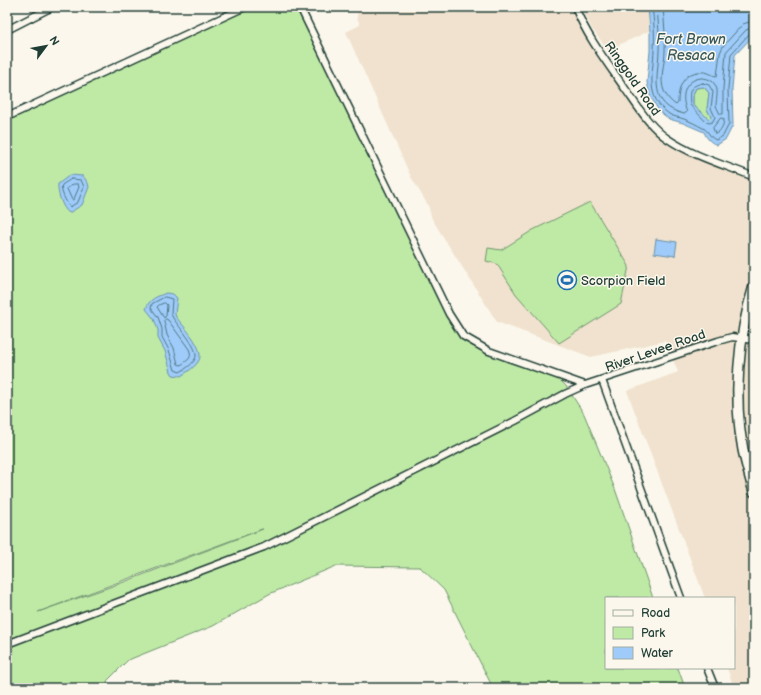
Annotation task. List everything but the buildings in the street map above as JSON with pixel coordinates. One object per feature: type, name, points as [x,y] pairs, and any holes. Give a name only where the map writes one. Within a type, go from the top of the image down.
[{"type":"main road","points":[[754,286],[742,337],[739,371],[739,412],[743,450],[754,492]]},
{"type":"street","points":[[7,30],[52,7]]},
{"type":"street","points":[[7,117],[245,7]]},
{"type":"street","points":[[300,7],[449,314],[463,336],[489,351],[585,385]]},
{"type":"street","name":"Ringgold Road","points":[[575,7],[583,26],[618,78],[648,120],[657,130],[679,146],[754,177]]},
{"type":"street","name":"River Levee Road","points":[[7,644],[264,547],[585,385],[718,340],[732,337],[742,337],[754,340]]},
{"type":"street","points":[[602,380],[681,597]]},
{"type":"street","points":[[707,669],[715,688]]},
{"type":"shaded area","points":[[358,7],[572,7],[578,24],[586,37],[639,115],[651,128],[670,145],[754,180],[754,688],[734,688],[727,669],[735,669],[735,597],[705,597],[627,391],[678,372],[665,341],[591,357],[497,322],[432,219],[428,205],[411,177],[346,32],[360,25],[357,17]]},
{"type":"shaded area","points":[[581,7],[647,7],[649,31],[608,50],[592,29]]},
{"type":"green space","points":[[246,7],[300,7],[463,340],[507,362],[558,378],[566,386],[584,414],[615,489],[653,597],[605,597],[605,669],[678,669],[685,688],[493,688],[444,590],[420,567],[336,566],[269,594],[213,626],[128,660],[107,681],[110,688],[7,688],[7,121]],"holes":[[[262,529],[263,529],[124,582],[38,612]]]},
{"type":"green space","points":[[704,87],[709,93],[707,109],[711,117],[709,120],[693,105],[693,94],[696,88]]},
{"type":"green space","name":"Scorpion Field","points":[[590,202],[629,266],[621,304],[559,343],[516,294],[497,264],[486,261],[488,248],[501,250],[533,230]]},
{"type":"water","name":"Fort Brown Resaca","points":[[648,7],[754,7],[752,14],[754,33],[735,55],[732,89],[733,125],[726,139],[717,145],[712,143],[706,137],[704,132],[669,119],[659,111],[650,96],[647,82],[650,32]],"holes":[[[704,87],[709,93],[707,109],[711,117],[709,119],[693,105],[693,94],[696,88]]]},
{"type":"water","points":[[70,175],[83,176],[89,187],[82,205],[69,213],[62,204],[58,184]]},
{"type":"water","points":[[656,239],[677,242],[675,256],[654,253]]},
{"type":"water","points":[[166,293],[173,294],[177,298],[176,317],[189,332],[199,351],[200,357],[198,362],[181,376],[173,375],[171,372],[165,351],[158,338],[158,330],[154,319],[146,309],[151,301],[156,297]]},
{"type":"place","name":"Scorpion Field","points":[[567,280]]}]
